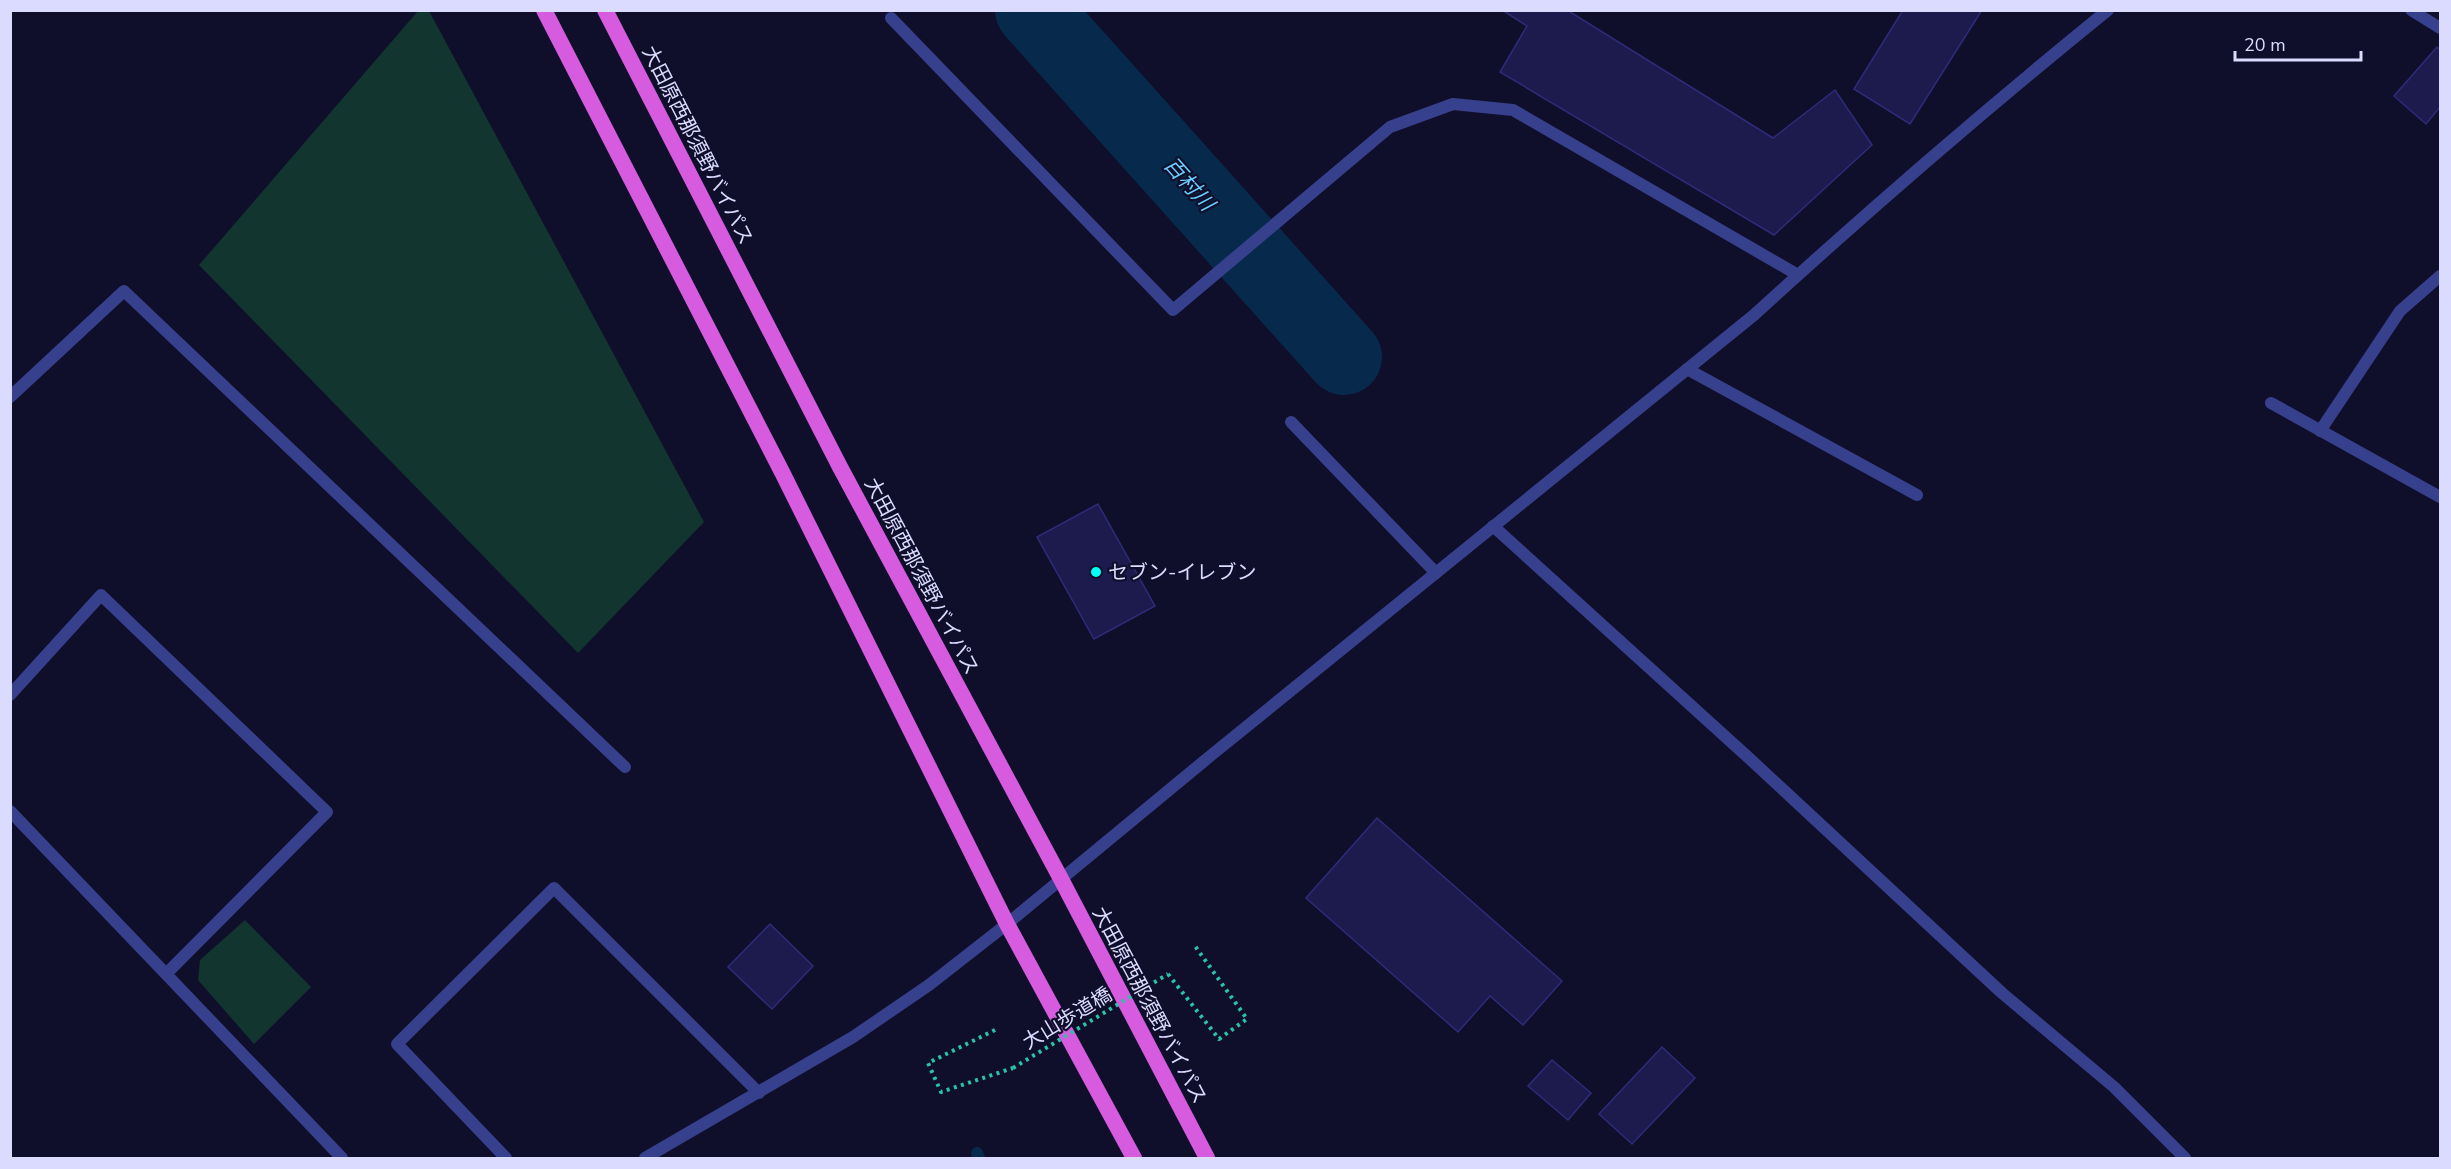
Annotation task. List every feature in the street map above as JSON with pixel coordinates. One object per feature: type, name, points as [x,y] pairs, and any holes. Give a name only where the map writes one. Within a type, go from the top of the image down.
[{"type":"highway","points":[[544,10],[782,472],[1007,924],[1134,1158]]},
{"type":"highway","name":"大田原西那須野バイパス","points":[[605,10],[840,467],[1061,879],[1207,1158]]},
{"type":"street","points":[[645,1158],[853,1037],[929,986],[1754,315],[2034,70],[2108,10]]},
{"type":"street","points":[[2411,10],[2440,28]]},
{"type":"street","points":[[891,18],[1173,310],[1390,128],[1453,104],[1513,110],[1798,275]]},
{"type":"street","points":[[2320,431],[2400,311],[2440,276]]},
{"type":"street","points":[[12,391],[124,291],[625,767]]},
{"type":"street","points":[[1687,369],[1917,495]]},
{"type":"street","points":[[2271,403],[2440,497]]},
{"type":"street","points":[[1291,422],[1436,573]]},
{"type":"street","points":[[1493,526],[1750,759],[2002,993],[2114,1087],[2185,1158]]},
{"type":"street","points":[[10,694],[101,595],[327,812],[166,974]]},
{"type":"street","points":[[10,811],[342,1158]]},
{"type":"street","points":[[506,1158],[397,1044],[554,888],[759,1093]]},
{"type":"path","name":"大山歩道橋","points":[[995,1030],[928,1063],[941,1092],[1013,1068],[1168,974],[1219,1039],[1247,1018],[1196,946]]},
{"type":"green space","points":[[418,11],[429,11],[704,522],[578,653],[199,265]]},
{"type":"green space","points":[[245,920],[311,987],[254,1044],[198,980],[200,960]]},
{"type":"building","points":[[1502,10],[1567,10],[1773,138],[1835,90],[1872,145],[1774,235],[1500,72],[1527,26]]},
{"type":"building","points":[[1903,10],[1982,10],[1910,124],[1854,89]]},
{"type":"building","points":[[2437,47],[2440,50],[2440,107],[2426,124],[2394,96]]},
{"type":"building","name":"セブン-イレブン","points":[[1098,504],[1155,606],[1094,639],[1037,537]]},
{"type":"building","points":[[1377,818],[1562,981],[1523,1025],[1490,996],[1458,1032],[1306,898]]},
{"type":"building","points":[[770,924],[813,966],[772,1009],[728,967]]},
{"type":"building","points":[[1662,1047],[1695,1078],[1632,1144],[1599,1114]]},
{"type":"building","points":[[1552,1060],[1591,1093],[1568,1120],[1528,1086]]},
{"type":"waterway","name":"百村川","points":[[1033,10],[1344,357]]},
{"type":"waterway","points":[[977,1153],[979,1158]]},
{"type":"place","name":"セブン-イレブン","points":[[1096,572]]}]
